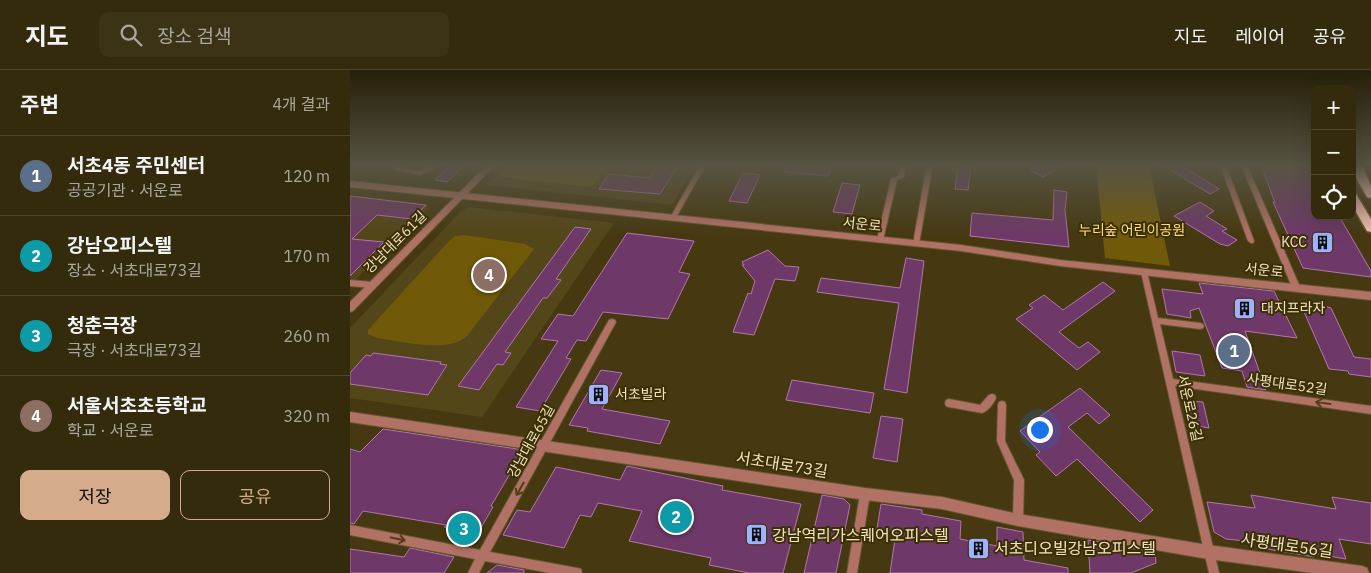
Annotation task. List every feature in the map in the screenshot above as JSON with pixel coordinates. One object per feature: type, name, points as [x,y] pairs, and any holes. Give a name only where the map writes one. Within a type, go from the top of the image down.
[{"type":"main road","points":[[1356,203],[1371,228]]},
{"type":"street","name":"서운로","points":[[391,188],[880,240],[1144,272],[1371,296]]},
{"type":"street","name":"강남대로61길","points":[[350,308],[468,188]]},
{"type":"street","name":"서초대로73길","points":[[350,417],[865,494],[942,503],[1018,520],[1208,552]]},
{"type":"street","name":"사평대로56길","points":[[1208,552],[1362,573]]},
{"type":"lane","points":[[673,218],[690,188]]},
{"type":"lane","points":[[880,240],[892,188]]},
{"type":"lane","points":[[916,244],[926,188]]},
{"type":"lane","points":[[1231,188],[1250,241]]},
{"type":"lane","points":[[1254,188],[1296,287]]},
{"type":"lane","name":"서운로26길","points":[[1144,272],[1157,321],[1214,573]]},
{"type":"lane","points":[[350,283],[372,285]]},
{"type":"lane","points":[[1157,321],[1200,326]]},
{"type":"lane","name":"강남대로65길","points":[[473,573],[612,322]]},
{"type":"lane","name":"사평대로52길","points":[[1170,382],[1371,410]]},
{"type":"lane","points":[[949,403],[982,409],[992,398]]},
{"type":"lane","points":[[1002,405],[1002,441],[1019,480],[1018,520]]},
{"type":"lane","points":[[852,573],[865,494]]},
{"type":"lane","points":[[350,530],[577,573]]},
{"type":"shaded area","points":[[519,188],[682,188],[672,205]]},
{"type":"shaded area","points":[[350,195],[427,204],[428,208],[355,280],[350,279]]},
{"type":"shaded area","points":[[469,207],[614,223],[482,417],[350,398],[350,328],[461,211]]},
{"type":"green space","name":"누리숲 어린이공원","points":[[1098,188],[1154,188],[1170,266],[1105,258]]},
{"type":"green space","points":[[464,235],[525,244],[534,249],[467,336],[459,341],[448,344],[424,345],[377,338],[368,334],[368,330],[449,241],[455,236]]},
{"type":"building","points":[[599,188],[663,188],[660,194]]},
{"type":"building","points":[[735,188],[754,188],[747,203],[729,201]]},
{"type":"building","points":[[840,188],[859,188],[852,214],[833,212]]},
{"type":"building","points":[[1201,188],[1219,189],[1210,194]]},
{"type":"building","name":"KCC","points":[[1270,188],[1311,188],[1311,220],[1341,220],[1371,271],[1371,277],[1303,268],[1273,202],[1275,203]]},
{"type":"building","points":[[1054,190],[1067,192],[1065,210],[1069,247],[970,236],[972,213],[1053,220]]},
{"type":"building","points":[[350,196],[426,205],[412,219],[377,215],[352,239],[384,242],[350,276]]},
{"type":"building","points":[[1200,202],[1214,211],[1206,216],[1227,229],[1222,231],[1237,240],[1228,246],[1220,244],[1174,216]]},
{"type":"building","points":[[575,227],[591,229],[556,279],[561,280],[547,298],[543,298],[505,352],[511,353],[503,365],[497,364],[479,390],[458,386]]},
{"type":"building","points":[[627,233],[694,241],[679,272],[690,274],[668,319],[603,312],[586,341],[577,340],[566,358],[571,359],[540,411],[516,407],[558,341],[541,339],[558,314],[573,316]]},
{"type":"building","points":[[768,250],[785,266],[799,267],[795,281],[775,279],[754,335],[733,332],[748,293],[751,294],[755,281],[742,265],[744,265],[742,262]]},
{"type":"building","points":[[906,258],[924,261],[907,393],[884,389],[899,303],[817,292],[821,278],[900,288]]},
{"type":"building","points":[[1103,282],[1115,291],[1059,332],[1079,348],[1088,342],[1100,352],[1077,370],[1016,319],[1033,308],[1029,305],[1044,295],[1063,310]]},
{"type":"building","points":[[1199,283],[1274,291],[1297,338],[1245,331],[1266,390],[1247,387],[1242,371],[1222,368],[1199,308],[1190,311],[1191,318],[1167,314],[1162,289],[1203,294]]},
{"type":"building","points":[[1315,303],[1331,308],[1354,357],[1371,359],[1371,377],[1349,374],[1348,371],[1329,369],[1301,305]]},
{"type":"building","points":[[1172,351],[1200,355],[1205,376],[1176,372]]},
{"type":"building","points":[[373,353],[441,362],[440,364],[447,365],[428,395],[350,384],[350,373],[366,355],[371,356]]},
{"type":"building","name":"서초빌라","points":[[601,370],[622,373],[602,409],[670,421],[660,444],[587,431],[588,428],[569,425]]},
{"type":"building","points":[[792,380],[874,393],[870,413],[786,400]]},
{"type":"building","points":[[1080,388],[1110,415],[1099,424],[1087,413],[1068,427],[1153,510],[1140,522],[1077,459],[1056,476],[1036,455],[1040,452],[1020,431]]},
{"type":"building","points":[[1190,401],[1203,402],[1209,428],[1191,425],[1185,404]]},
{"type":"building","points":[[881,416],[903,419],[897,462],[873,458]]},
{"type":"building","points":[[383,429],[524,450],[491,506],[493,507],[478,533],[444,527],[446,525],[363,511],[354,524],[350,523],[350,449],[360,452]]},
{"type":"building","points":[[627,466],[723,486],[722,490],[801,504],[783,573],[749,573],[709,565],[711,558],[629,541],[642,511],[598,503],[591,517],[580,515],[564,548],[503,535],[517,510],[530,512],[556,467],[620,480]]},
{"type":"building","points":[[822,495],[844,499],[850,505],[836,573],[804,573]]},
{"type":"building","points":[[1251,495],[1336,509],[1332,497],[1371,503],[1371,544],[1339,539],[1346,559],[1312,553],[1314,557],[1267,549],[1265,543],[1226,539],[1214,532],[1207,502],[1255,508]]},
{"type":"building","points":[[881,504],[922,510],[922,514],[961,521],[960,539],[997,546],[997,527],[1023,532],[1024,560],[1068,568],[1068,573],[890,573],[896,532],[877,529]]},
{"type":"building","points":[[1088,540],[1155,552],[1156,563],[1131,573],[1090,573]]},
{"type":"building","points":[[410,548],[454,557],[444,573],[350,573],[350,549],[404,557]]},
{"type":"building","points":[[497,565],[524,570],[524,573],[487,573]]},
{"type":"place","name":"KCC","points":[[1323,242]]},
{"type":"place","name":"서울서초초등학교","points":[[489,275]]},
{"type":"place","name":"대지프라자","points":[[1245,308]]},
{"type":"place","name":"서초4동 주민센터","points":[[1234,351]]},
{"type":"place","name":"서초빌라","points":[[599,394]]},
{"type":"place","name":"강남오피스텔","points":[[676,517]]},
{"type":"place","name":"청춘극장","points":[[464,529]]},
{"type":"place","name":"강남역리가스퀘어오피스텔","points":[[756,535]]},
{"type":"place","name":"서초디오빌강남오피스텔","points":[[978,548]]}]
